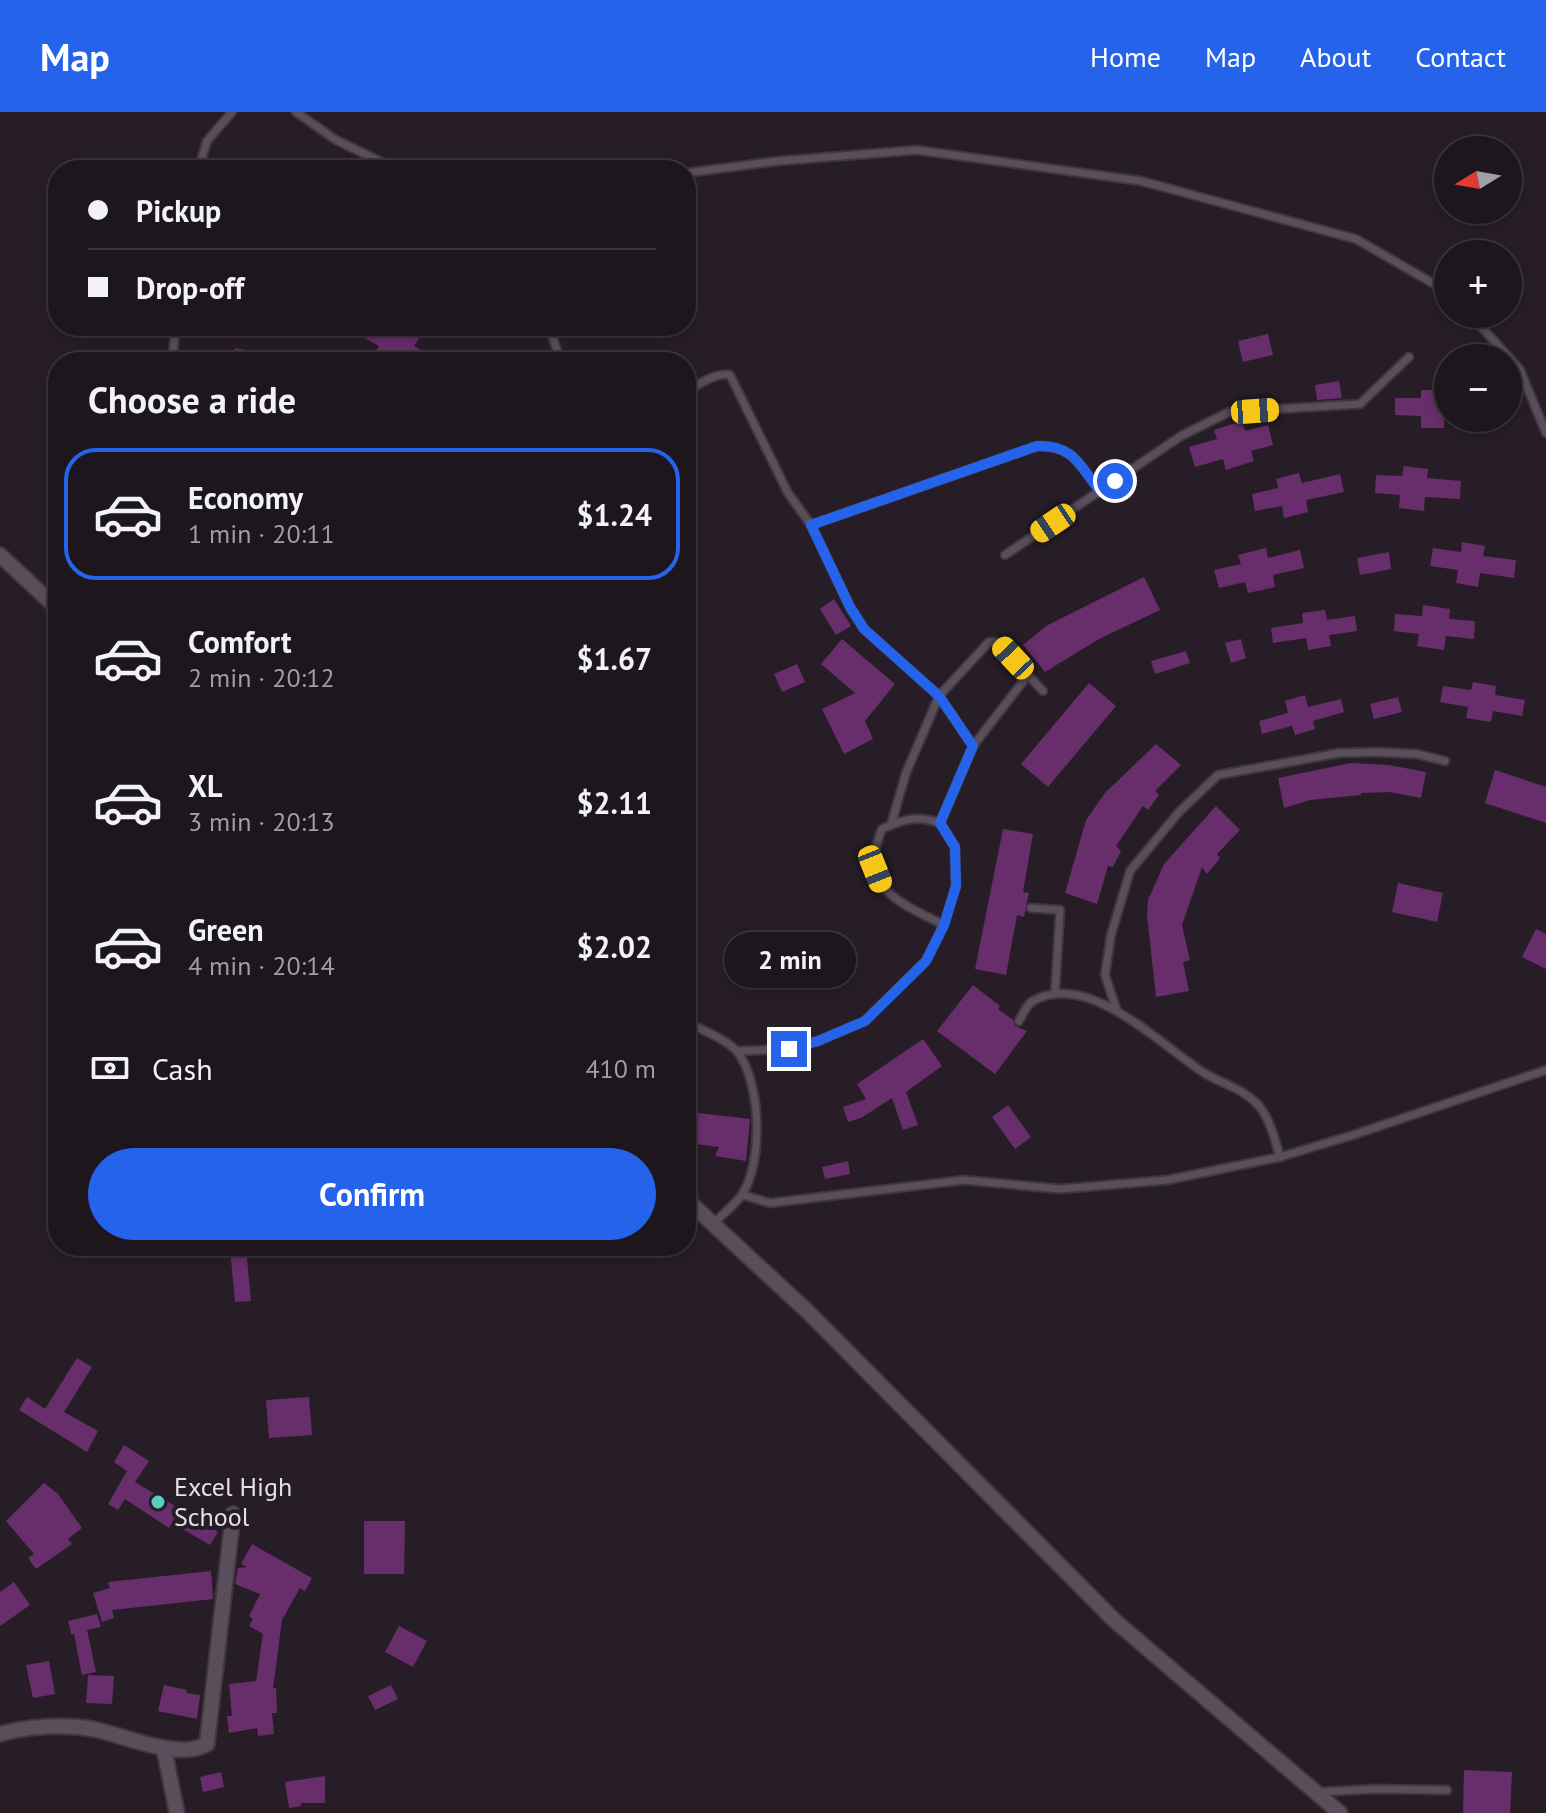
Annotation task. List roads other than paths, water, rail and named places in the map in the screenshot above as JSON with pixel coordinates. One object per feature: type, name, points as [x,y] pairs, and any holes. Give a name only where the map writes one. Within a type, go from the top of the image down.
[{"type":"street","points":[[0,555],[48,600]]},
{"type":"street","points":[[696,1208],[806,1310],[1115,1621],[1340,1813]]},
{"type":"street","points":[[0,1734],[25,1729],[90,1729],[164,1749],[201,1748],[207,1744],[233,1514]]},
{"type":"street","points":[[164,1749],[177,1813]]},
{"type":"lane","points":[[201,160],[207,141],[232,112]]},
{"type":"lane","points":[[296,112],[336,140],[377,160]]},
{"type":"lane","points":[[696,172],[778,161],[917,150],[1141,181],[1356,239],[1434,284]]},
{"type":"lane","points":[[1482,328],[1520,370],[1546,433]]},
{"type":"lane","points":[[1005,555],[1181,436],[1229,412],[1360,404],[1409,357]]},
{"type":"lane","points":[[696,386],[715,376],[730,375],[788,493],[811,525],[850,607],[864,629],[939,696],[973,746]]},
{"type":"lane","points":[[811,525],[1037,446],[1056,445],[1070,453],[1100,491]]},
{"type":"lane","points":[[891,825],[906,773],[939,696],[983,648],[993,641],[997,642],[1043,691]]},
{"type":"lane","points":[[940,823],[973,746],[1028,675]]},
{"type":"lane","points":[[1117,1011],[1105,975],[1111,935],[1130,871],[1179,812],[1218,775],[1339,753],[1417,754],[1445,761]]},
{"type":"lane","points":[[696,1028],[738,1051],[789,1049],[818,1041],[865,1021],[926,961],[944,925],[956,886],[955,847],[940,823],[922,817],[906,818],[882,829],[874,848],[875,869],[884,889],[904,905],[944,925]]},
{"type":"lane","points":[[1031,908],[1060,910],[1055,994]]},
{"type":"lane","points":[[1019,1021],[1031,1002],[1055,994],[1088,998],[1117,1011],[1206,1074],[1243,1091],[1261,1108],[1280,1157]]},
{"type":"lane","points":[[713,1224],[743,1195],[754,1169],[758,1138],[747,1070],[738,1051]]},
{"type":"lane","points":[[743,1195],[770,1203],[964,1180],[1060,1189],[1167,1180],[1280,1157],[1546,1070]]},
{"type":"lane","points":[[1318,1792],[1447,1790]]},
{"type":"place","name":"Excel High School","points":[[158,1502]]}]
